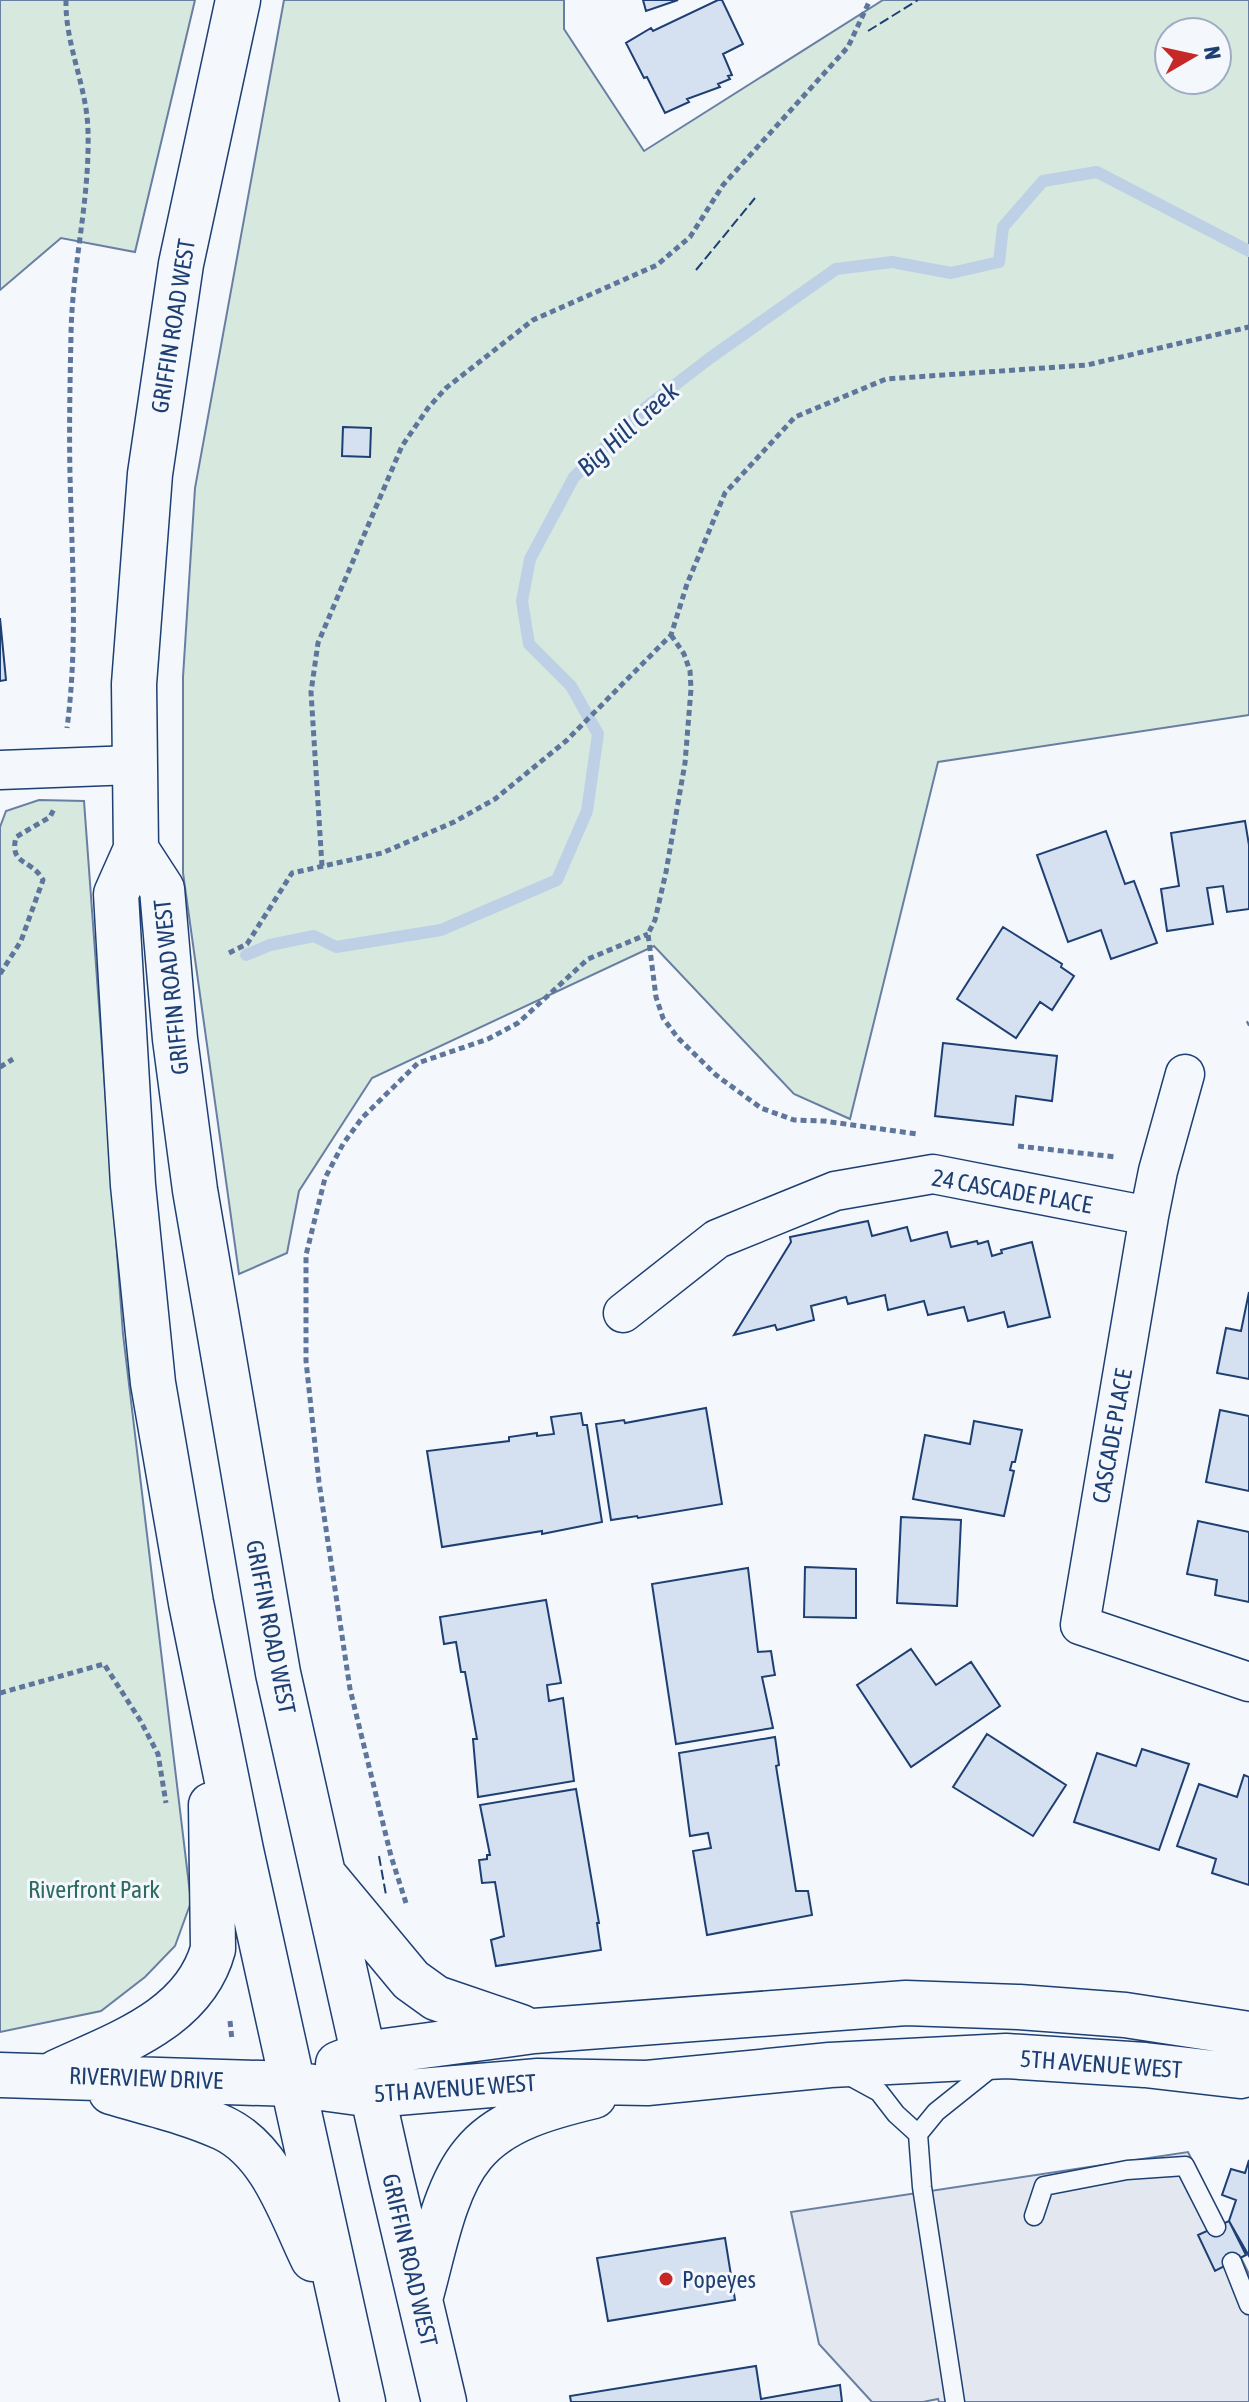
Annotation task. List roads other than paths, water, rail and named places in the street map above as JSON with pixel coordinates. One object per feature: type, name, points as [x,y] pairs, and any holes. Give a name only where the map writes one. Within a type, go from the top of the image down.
[{"type":"main road","name":"GRIFFIN ROAD WEST","points":[[238,0],[181,264],[150,474],[134,684],[136,849],[116,894],[133,1185],[153,1383],[212,1710],[363,2402]]},
{"type":"main road","name":"GRIFFIN ROAD WEST","points":[[136,849],[162,889],[175,1039],[195,1190],[278,1673],[444,2402]]},
{"type":"main road","points":[[51,2075],[138,2034],[164,2017],[188,1998],[208,1968],[213,1949],[214,1919],[212,1710]]},
{"type":"main road","points":[[322,1873],[411,1980],[447,2002],[534,2031]]},
{"type":"main road","name":"5TH AVENUE WEST","points":[[292,2084],[363,2054],[534,2031],[906,2003],[1125,2015],[1249,2034]]},
{"type":"main road","name":"5TH AVENUE WEST","points":[[292,2084],[373,2095],[538,2081],[647,2083],[830,2065],[1006,2056],[1145,2065],[1240,2076],[1249,2074]]},
{"type":"main road","name":"RIVERVIEW DRIVE","points":[[0,2075],[292,2084]]},
{"type":"main road","points":[[51,2075],[225,2129],[248,2146],[276,2182],[344,2323]]},
{"type":"main road","points":[[420,2299],[449,2200],[457,2178],[473,2153],[491,2138],[538,2112],[647,2083]]},
{"type":"street","points":[[0,770],[133,765]]},
{"type":"street","name":"CASCADE PLACE","points":[[1185,1074],[1149,1216],[1080,1625],[1249,1682]]},
{"type":"street","name":"24 CASCADE PLACE","points":[[623,1313],[717,1239],[835,1191],[933,1174],[1149,1216]]},
{"type":"lane","points":[[918,2134],[936,2112],[1006,2056]]},
{"type":"lane","points":[[830,2065],[879,2092],[896,2114],[918,2134],[922,2187],[955,2402]]},
{"type":"lane","points":[[1034,2216],[1044,2186],[1127,2170],[1185,2166],[1216,2227]]},
{"type":"lane","points":[[1232,2262],[1249,2305]]},
{"type":"waterway","name":"Big Hill Creek","points":[[246,955],[270,945],[314,936],[336,947],[441,930],[557,880],[587,811],[598,734],[571,686],[529,644],[522,601],[530,559],[574,477],[645,408],[836,269],[892,262],[951,273],[999,262],[1003,227],[1043,181],[1097,172],[1249,251]]},
{"type":"place","name":"Popeyes","points":[[666,2279]]},
{"type":"park label","name":"Riverfront Park","points":[[94,1889]]}]
